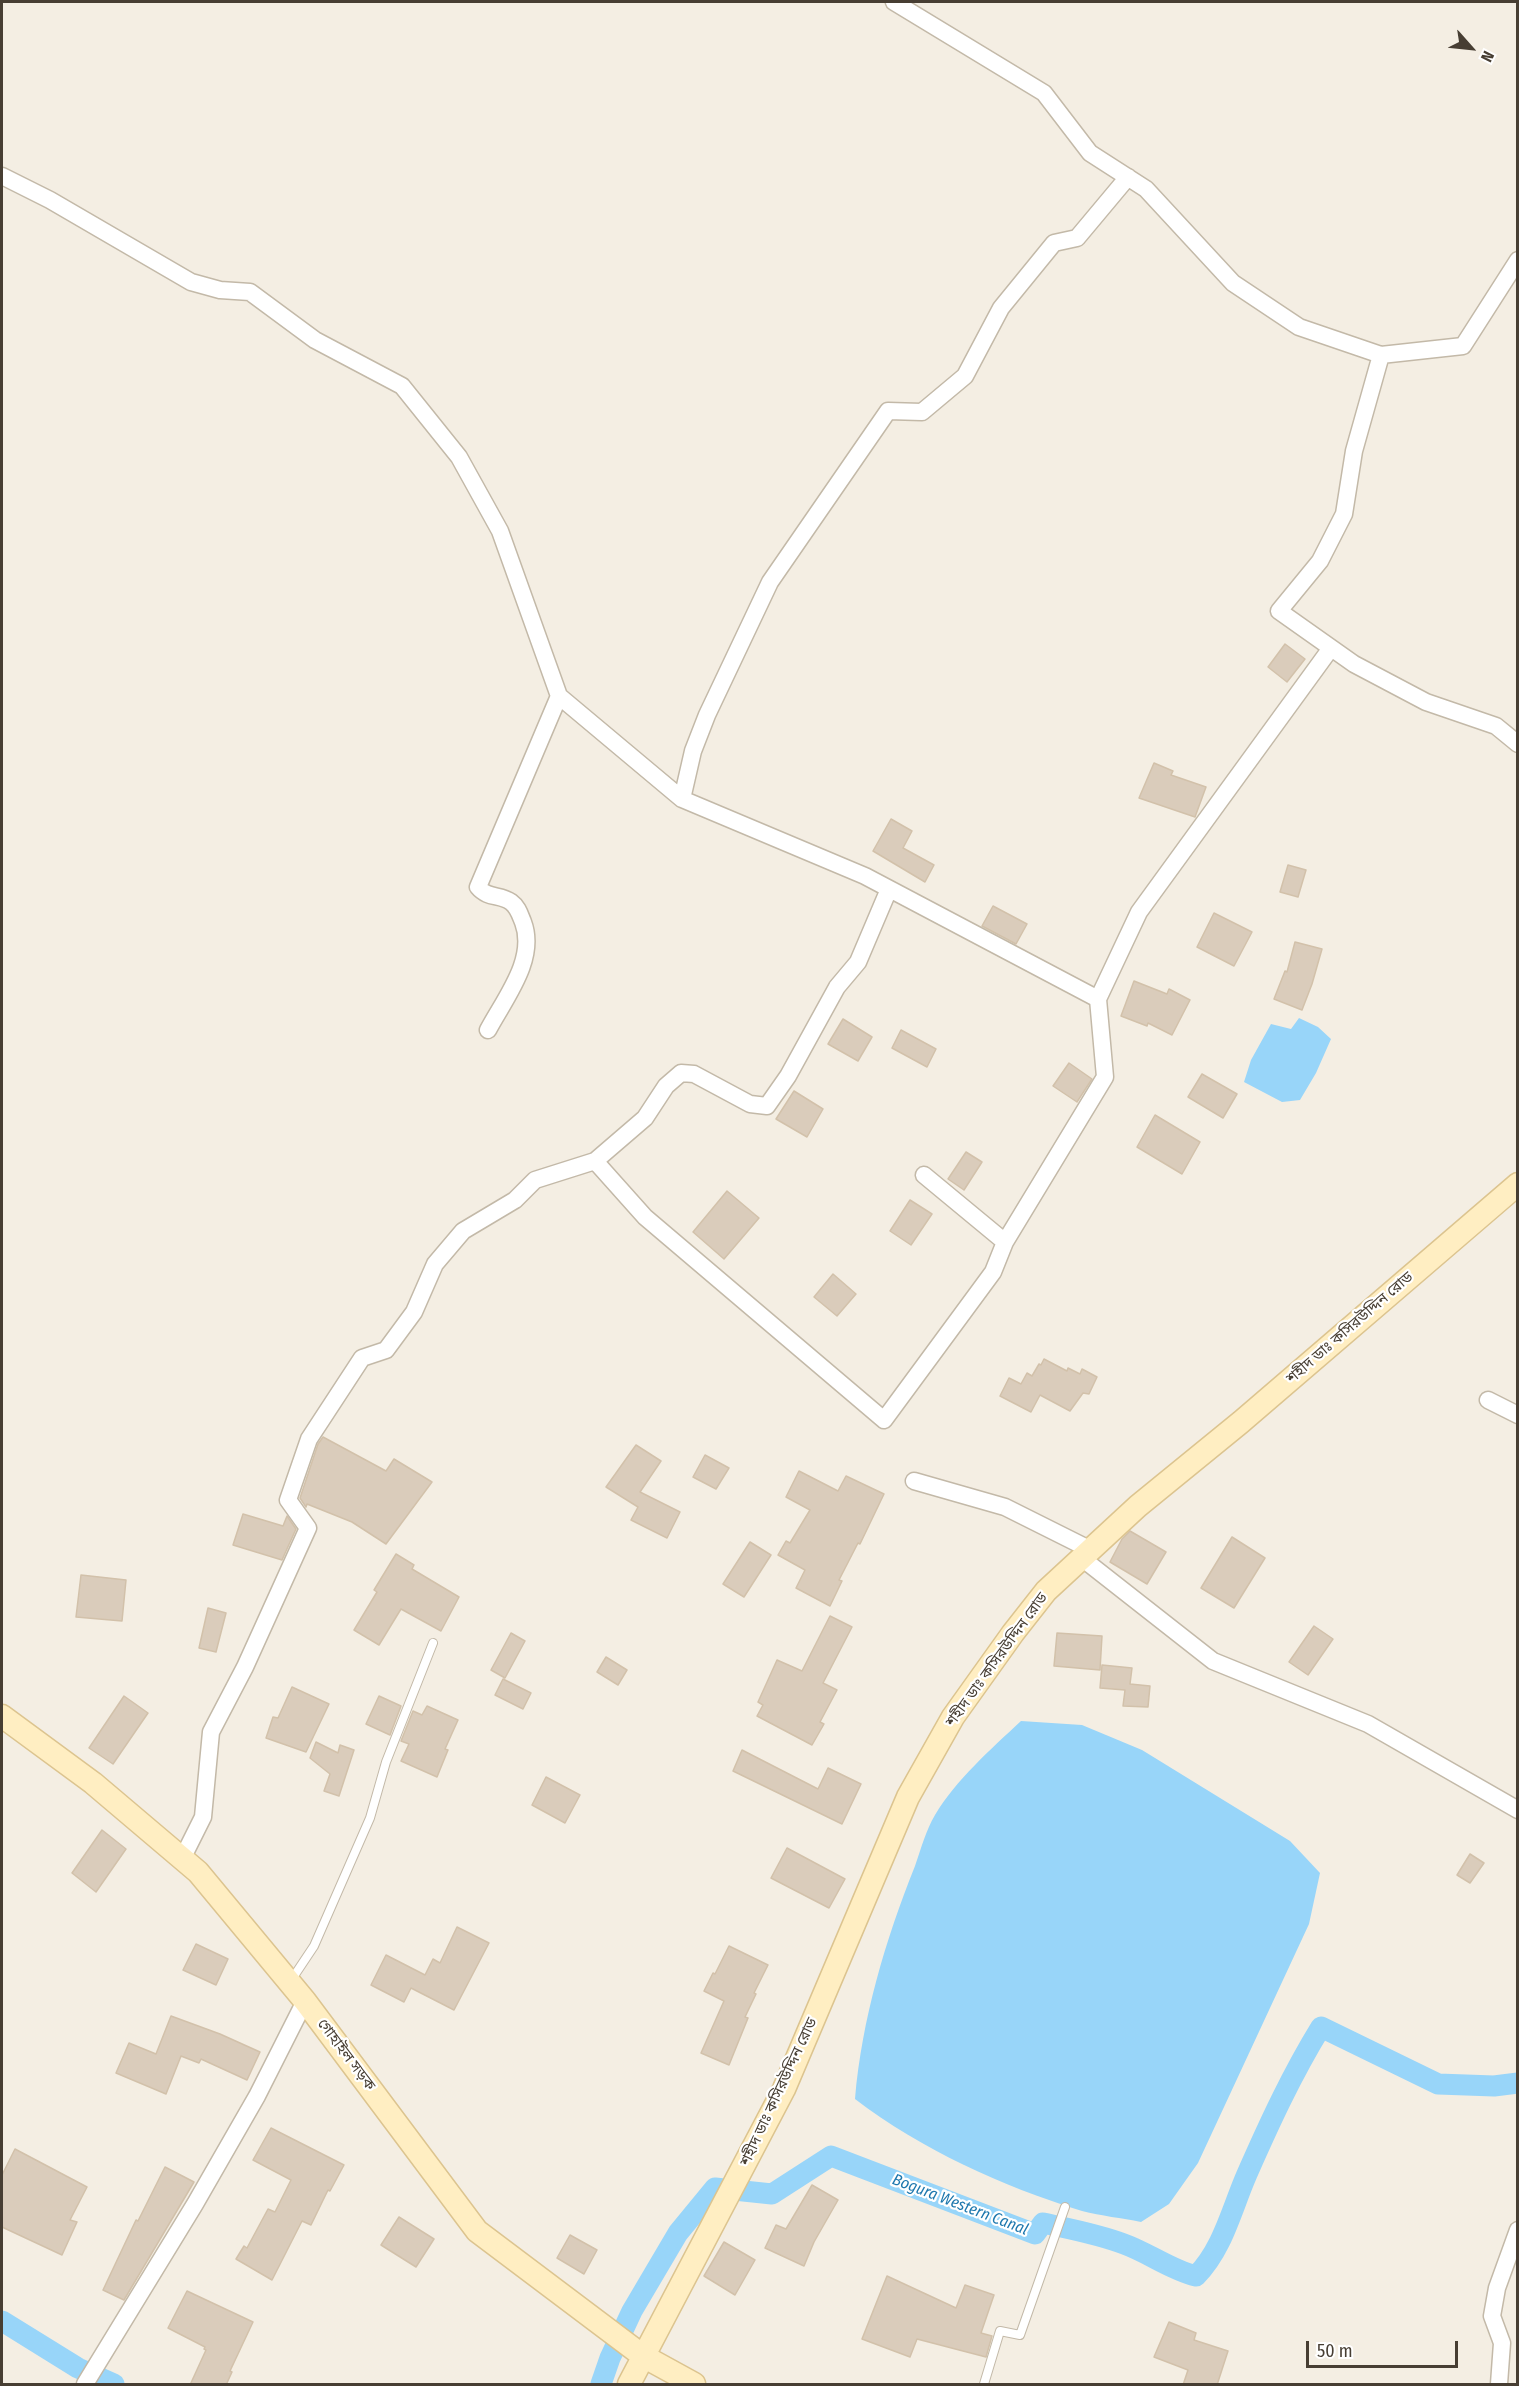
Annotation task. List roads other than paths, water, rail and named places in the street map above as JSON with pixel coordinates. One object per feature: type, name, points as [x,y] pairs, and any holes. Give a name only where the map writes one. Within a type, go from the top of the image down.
[{"type":"street","points":[[894,2],[1044,93],[1090,153],[1146,189],[1233,283],[1299,327],[1381,355],[1463,346],[1518,260]]},
{"type":"street","points":[[2,176],[50,200],[191,282],[220,290],[250,292],[315,340],[402,386],[459,457],[500,531],[559,696],[682,799],[865,876],[1098,999]]},
{"type":"street","points":[[682,799],[693,751],[707,715],[770,582],[888,411],[922,412],[965,376],[1001,308],[1054,243],[1077,238],[1128,177]]},
{"type":"street","points":[[1381,355],[1354,451],[1344,514],[1320,561],[1279,611],[1354,664],[1426,702],[1496,726],[1518,744]]},
{"type":"street","points":[[595,1161],[645,1216],[884,1420],[993,1272],[1005,1242],[1105,1077],[1098,999],[1138,912],[1331,648]]},
{"type":"street","points":[[488,1030],[524,962],[527,935],[518,909],[510,901],[484,894],[478,887],[559,696]]},
{"type":"street","points":[[183,1859],[203,1817],[211,1732],[245,1667],[308,1528],[288,1500],[309,1439],[362,1358],[386,1350],[414,1312],[435,1264],[464,1231],[515,1200],[535,1180],[595,1161],[645,1118],[666,1086],[681,1073],[693,1074],[750,1104],[767,1106],[788,1076],[837,987],[858,962],[889,889]]},
{"type":"street","points":[[924,1175],[1005,1242]]},
{"type":"street","name":"শহীদ ডাঃ কসিরউদ্দিন রোড","points":[[629,2385],[637,2352],[725,2202],[784,2089],[908,1797],[953,1717],[1006,1642],[1046,1591],[1138,1506],[1241,1422],[1518,1184]]},
{"type":"street","points":[[1488,1400],[1518,1415]]},
{"type":"street","points":[[914,1481],[1005,1507],[1087,1555],[1214,1661],[1368,1724],[1518,1810]]},
{"type":"street","name":"গোহাইল সড়ক","points":[[2,1716],[93,1783],[198,1872],[305,2001],[477,2230],[637,2352],[694,2385]]},
{"type":"street","points":[[89,2377],[252,2106],[305,2001]]},
{"type":"street","points":[[1499,2385],[1502,2343],[1492,2316],[1497,2288],[1518,2230]]},
{"type":"lane","points":[[290,1982],[314,1946],[370,1818],[386,1762],[433,1643]]},
{"type":"lane","points":[[984,2385],[1000,2331],[1020,2335],[1065,2207]]},
{"type":"water","points":[[1299,1018],[1318,1027],[1331,1039],[1316,1073],[1300,1100],[1282,1102],[1244,1082],[1251,1060],[1271,1024],[1291,1029]]},
{"type":"water","points":[[1021,1721],[1082,1725],[1142,1750],[1290,1841],[1320,1873],[1309,1924],[1198,2163],[1169,2204],[1141,2222],[1082,2211],[993,2178],[907,2134],[855,2099],[863,2039],[876,1981],[894,1923],[929,1827],[943,1802],[964,1777]]},
{"type":"waterway","name":"Bogura Western Canal","points":[[601,2384],[610,2358],[632,2311],[678,2233],[715,2188],[772,2194],[831,2156],[1035,2234],[1043,2223],[1114,2240],[1196,2276],[1220,2241],[1272,2118],[1321,2027],[1438,2084],[1494,2086],[1518,2083]]},
{"type":"waterway","name":"Bogura Western Canal","points":[[2,2321],[78,2368],[114,2384]]}]
